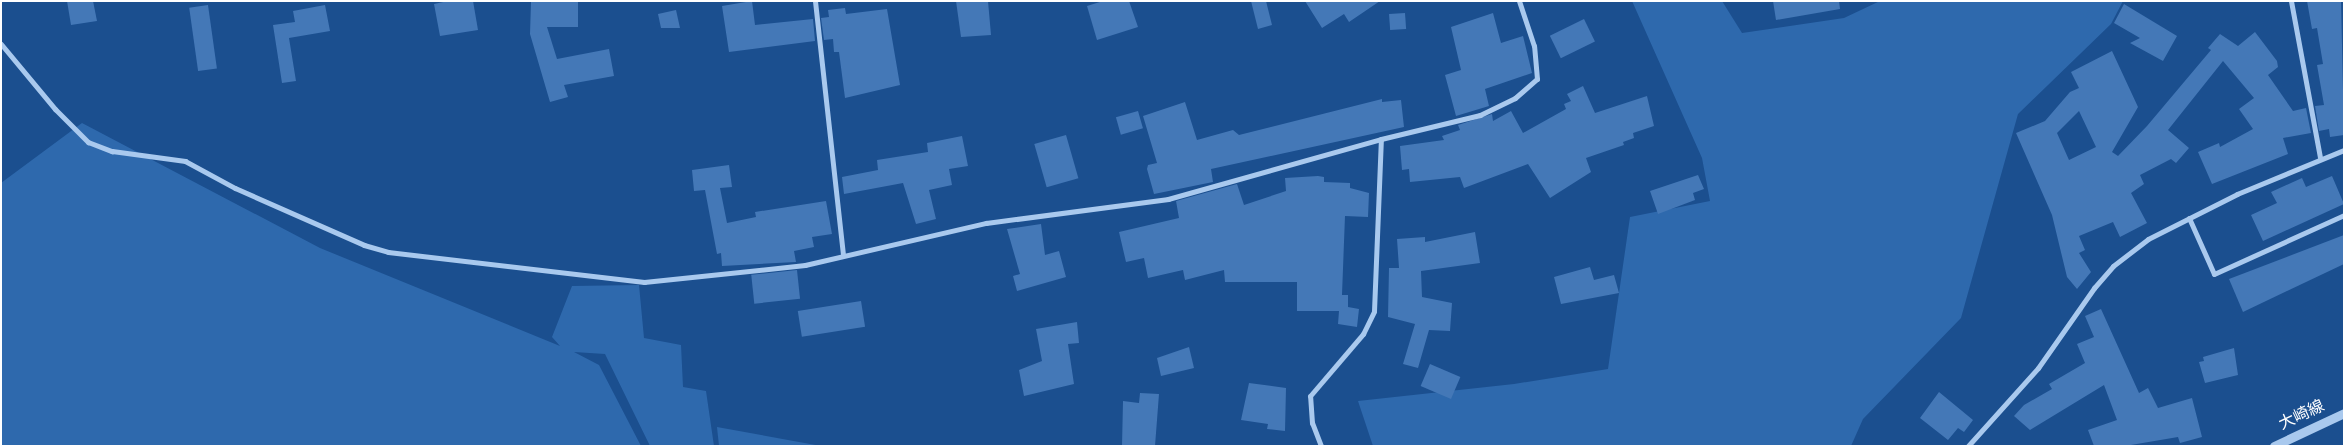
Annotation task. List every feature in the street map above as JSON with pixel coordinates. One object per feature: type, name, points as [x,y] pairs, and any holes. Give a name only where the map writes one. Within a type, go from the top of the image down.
[{"type":"street","points":[[815,1],[831,118],[842,254]]},
{"type":"street","points":[[1,44],[55,109],[88,142],[112,151],[185,161],[243,192],[364,245],[388,252],[644,282],[805,265],[842,254],[986,223],[1168,200],[1381,139],[1480,115],[1515,98],[1537,79],[1534,46],[1519,1]]},
{"type":"street","points":[[2292,1],[2320,158]]},
{"type":"street","points":[[1321,446],[1312,423],[1310,396],[1363,334],[1374,311],[1381,139]]},
{"type":"street","points":[[1968,446],[2038,368],[2113,266],[2148,239],[2189,218],[2320,158],[2344,150]]},
{"type":"street","points":[[2189,218],[2214,274],[2344,215]]},
{"type":"street","name":"大崎線","points":[[2274,446],[2344,413]]},
{"type":"shaded area","points":[[1632,1],[1722,1],[1742,33],[1844,18],[1880,1],[2123,1],[2111,24],[2018,114],[1961,318],[1863,419],[1851,446],[1373,446],[1358,401],[1514,384],[1608,369],[1630,217],[1710,201],[1702,158]]},
{"type":"shaded area","points":[[82,123],[320,248],[560,346],[552,337],[572,286],[639,285],[644,338],[681,345],[683,387],[706,391],[714,446],[650,446],[605,354],[574,352],[599,365],[641,446],[1,446],[1,183]]},
{"type":"shaded area","points":[[717,427],[821,446],[719,446]]},
{"type":"building","points":[[67,1],[93,1],[97,21],[71,25]]},
{"type":"building","points":[[448,1],[473,1],[478,30],[440,36],[434,4]]},
{"type":"building","points":[[578,1],[578,27],[547,27],[557,59],[609,49],[614,76],[564,85],[568,97],[550,102],[530,34],[531,2]]},
{"type":"building","points":[[752,1],[755,25],[813,19],[815,41],[729,52],[722,6]]},
{"type":"building","points":[[956,1],[988,1],[991,35],[961,37]]},
{"type":"building","points":[[1103,1],[1129,1],[1138,27],[1097,40],[1087,6]]},
{"type":"building","points":[[1251,1],[1266,1],[1272,25],[1258,29]]},
{"type":"building","points":[[1305,1],[1380,1],[1349,22],[1344,14],[1322,28]]},
{"type":"building","points":[[1773,1],[1839,1],[1840,9],[1776,20]]},
{"type":"building","points":[[2307,1],[2341,1],[2344,135],[2330,137],[2329,129],[2319,131],[2315,106],[2324,105],[2317,65],[2323,64],[2317,28],[2312,29]]},
{"type":"building","points":[[2124,4],[2177,36],[2163,61],[2130,43],[2140,38],[2114,23]]},
{"type":"building","points":[[208,5],[217,68],[198,71],[189,8]]},
{"type":"building","points":[[325,5],[330,31],[289,38],[296,81],[282,83],[273,25],[295,22],[293,11]]},
{"type":"building","points":[[845,8],[846,14],[887,9],[900,85],[845,98],[839,52],[834,52],[833,39],[824,40],[821,18],[829,17],[828,10]]},
{"type":"building","points":[[676,10],[680,28],[661,28],[658,14]]},
{"type":"building","points":[[1405,13],[1406,29],[1390,30],[1389,14]]},
{"type":"building","points":[[1493,13],[1501,43],[1523,36],[1532,73],[1485,89],[1489,106],[1456,116],[1445,75],[1461,70],[1451,27]]},
{"type":"building","points":[[1584,19],[1595,41],[1561,58],[1550,36]]},
{"type":"building","points":[[2255,32],[2277,61],[2278,67],[2268,75],[2293,111],[2306,108],[2311,133],[2283,138],[2288,154],[2212,184],[2198,152],[2219,143],[2220,147],[2253,129],[2239,109],[2254,98],[2223,61],[2168,130],[2189,148],[2176,163],[2171,159],[2140,175],[2144,184],[2131,193],[2147,223],[2120,237],[2113,222],[2079,236],[2085,250],[2079,253],[2091,272],[2077,289],[2067,277],[2052,215],[2016,133],[2045,121],[2070,92],[2079,88],[2071,72],[2112,51],[2138,107],[2112,152],[2118,156],[2147,126],[2211,50],[2208,48],[2220,34],[2238,46]],"holes":[[[2079,111],[2096,147],[2069,160],[2057,133]]]},
{"type":"building","points":[[1583,86],[1595,113],[1647,96],[1654,126],[1633,133],[1634,138],[1623,142],[1624,145],[1586,158],[1591,172],[1550,198],[1528,164],[1464,188],[1460,177],[1410,182],[1409,169],[1402,170],[1400,146],[1444,140],[1442,136],[1460,130],[1458,125],[1492,114],[1493,121],[1511,111],[1523,133],[1566,109],[1564,104],[1571,101],[1567,94]]},
{"type":"building","points":[[1382,99],[1382,102],[1401,100],[1404,127],[1211,169],[1213,182],[1154,194],[1147,169],[1148,165],[1157,163],[1143,116],[1185,102],[1197,140],[1233,130],[1239,135]]},
{"type":"building","points":[[1138,111],[1143,128],[1121,135],[1116,117]]},
{"type":"building","points":[[1066,135],[1078,178],[1047,187],[1034,144]]},
{"type":"building","points":[[962,136],[968,166],[949,169],[952,185],[929,190],[936,219],[916,224],[903,183],[844,194],[842,177],[878,170],[877,160],[928,152],[927,143]]},
{"type":"building","points":[[729,165],[732,187],[720,188],[727,223],[756,217],[755,212],[826,201],[832,234],[812,237],[814,247],[794,251],[796,262],[722,266],[721,253],[717,254],[705,190],[694,191],[692,170]]},
{"type":"building","points":[[1698,175],[1704,189],[1693,193],[1695,200],[1658,214],[1650,191]]},
{"type":"building","points":[[2332,176],[2344,204],[2263,241],[2251,215],[2277,203],[2271,192],[2302,178],[2306,187]]},
{"type":"building","points":[[1324,177],[1324,182],[1350,183],[1350,188],[1369,193],[1368,217],[1345,216],[1342,295],[1348,295],[1348,307],[1359,309],[1357,327],[1338,324],[1339,311],[1297,311],[1297,282],[1225,282],[1224,270],[1185,280],[1183,270],[1148,278],[1144,258],[1126,262],[1119,232],[1179,218],[1176,201],[1237,184],[1244,205],[1286,191],[1285,178]]},
{"type":"building","points":[[1041,224],[1045,255],[1059,251],[1066,277],[1017,291],[1013,276],[1020,274],[1007,229]]},
{"type":"building","points":[[1475,232],[1480,263],[1421,271],[1422,297],[1452,303],[1450,331],[1429,330],[1418,368],[1403,364],[1415,324],[1388,317],[1389,268],[1399,268],[1397,239],[1425,237],[1425,242]]},
{"type":"building","points":[[2344,235],[2344,264],[2243,312],[2229,279]]},
{"type":"building","points":[[1590,267],[1594,280],[1614,275],[1619,293],[1561,304],[1554,277]]},
{"type":"building","points":[[797,270],[800,299],[754,304],[751,275]]},
{"type":"building","points":[[861,301],[865,327],[802,337],[798,311]]},
{"type":"building","points":[[2101,309],[2139,393],[2148,388],[2158,408],[2192,398],[2202,437],[2180,443],[2178,437],[2125,446],[2094,446],[2088,430],[2117,420],[2104,385],[2030,430],[2014,416],[2024,405],[2052,389],[2049,384],[2085,363],[2077,344],[2094,337],[2085,316]]},
{"type":"building","points":[[1077,322],[1079,343],[1068,344],[1074,384],[1024,396],[1019,370],[1042,361],[1036,329]]},
{"type":"building","points":[[1189,347],[1194,368],[1161,376],[1157,358]]},
{"type":"building","points":[[2234,348],[2238,375],[2205,383],[2199,362],[2204,361],[2203,357]]},
{"type":"building","points":[[1430,364],[1460,377],[1451,399],[1421,386]]},
{"type":"building","points":[[1249,383],[1286,388],[1285,431],[1267,429],[1268,424],[1241,420]]},
{"type":"building","points":[[1939,392],[1973,420],[1964,432],[1958,428],[1948,440],[1920,418]]},
{"type":"building","points":[[1140,393],[1159,394],[1155,446],[1122,446],[1123,401],[1139,403]]}]
